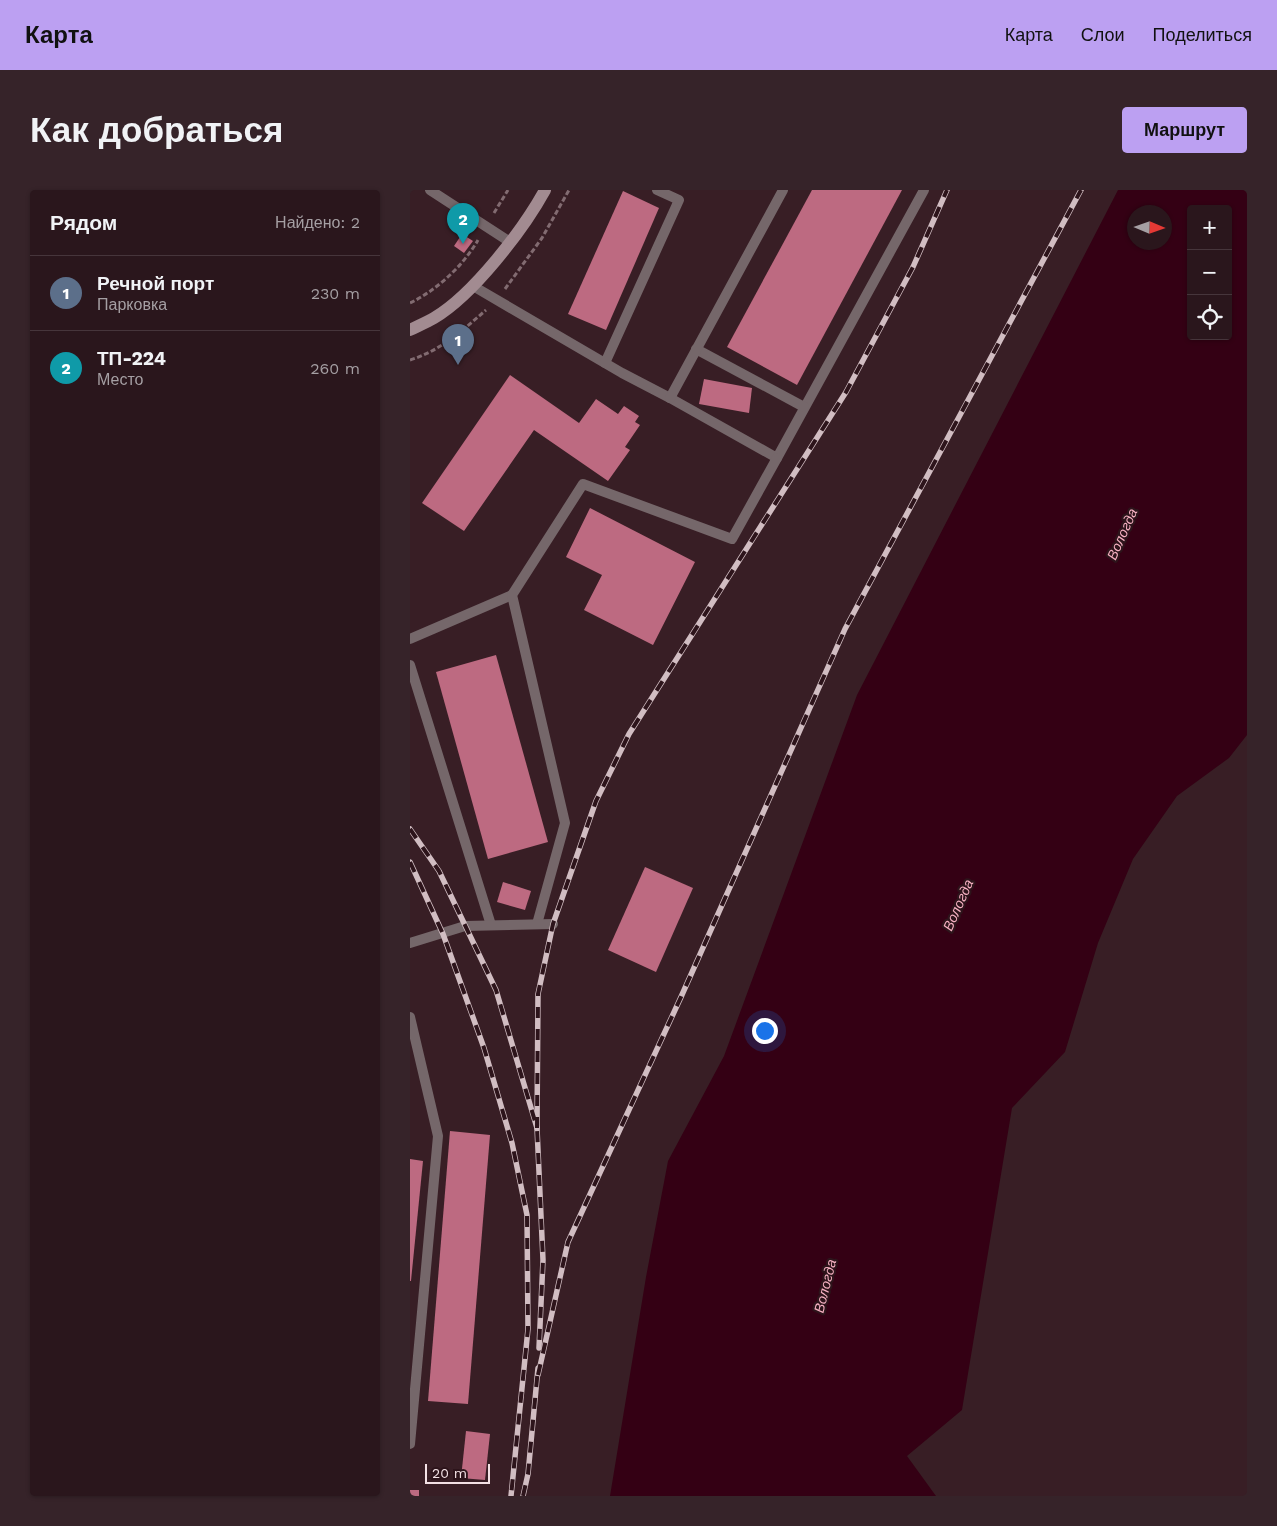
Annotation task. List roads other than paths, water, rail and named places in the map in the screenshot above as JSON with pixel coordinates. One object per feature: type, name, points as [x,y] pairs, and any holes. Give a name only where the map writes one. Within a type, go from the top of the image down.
[{"type":"street","points":[[410,330],[436,317],[473,286],[510,242],[545,190]]},
{"type":"lane","points":[[430,190],[510,242]]},
{"type":"lane","points":[[605,362],[679,200],[657,190]]},
{"type":"lane","points":[[670,398],[783,190]]},
{"type":"lane","points":[[410,639],[512,595],[583,484],[732,539],[924,190]]},
{"type":"lane","points":[[473,286],[777,458]]},
{"type":"lane","points":[[696,349],[804,407]]},
{"type":"lane","points":[[512,595],[566,823],[537,924]]},
{"type":"lane","points":[[410,665],[491,925]]},
{"type":"lane","points":[[410,944],[465,926],[553,924]]},
{"type":"lane","points":[[410,1017],[438,1136],[410,1444]]},
{"type":"water","name":"Вологда","points":[[1118,190],[1247,190],[1247,735],[1229,758],[1177,796],[1133,859],[1098,943],[1065,1052],[1012,1108],[962,1410],[907,1456],[936,1496],[610,1496],[646,1277],[668,1161],[724,1056],[857,695]]},
{"type":"railway","points":[[537,1128],[538,994],[553,924],[596,801],[629,734],[846,392],[913,267],[947,190]]},
{"type":"railway","points":[[538,1375],[568,1242],[681,997],[845,629],[1081,190]]},
{"type":"railway","points":[[410,829],[439,871],[496,990],[537,1128],[543,1260],[539,1348]]},
{"type":"railway","points":[[410,862],[443,934],[484,1048],[512,1143],[527,1215],[528,1329],[511,1496]]},
{"type":"railway","points":[[523,1496],[528,1474],[538,1368]]},
{"type":"place","name":"ТП-224","points":[[463,244]]},
{"type":"place","name":"Речной порт","points":[[458,365]]}]
